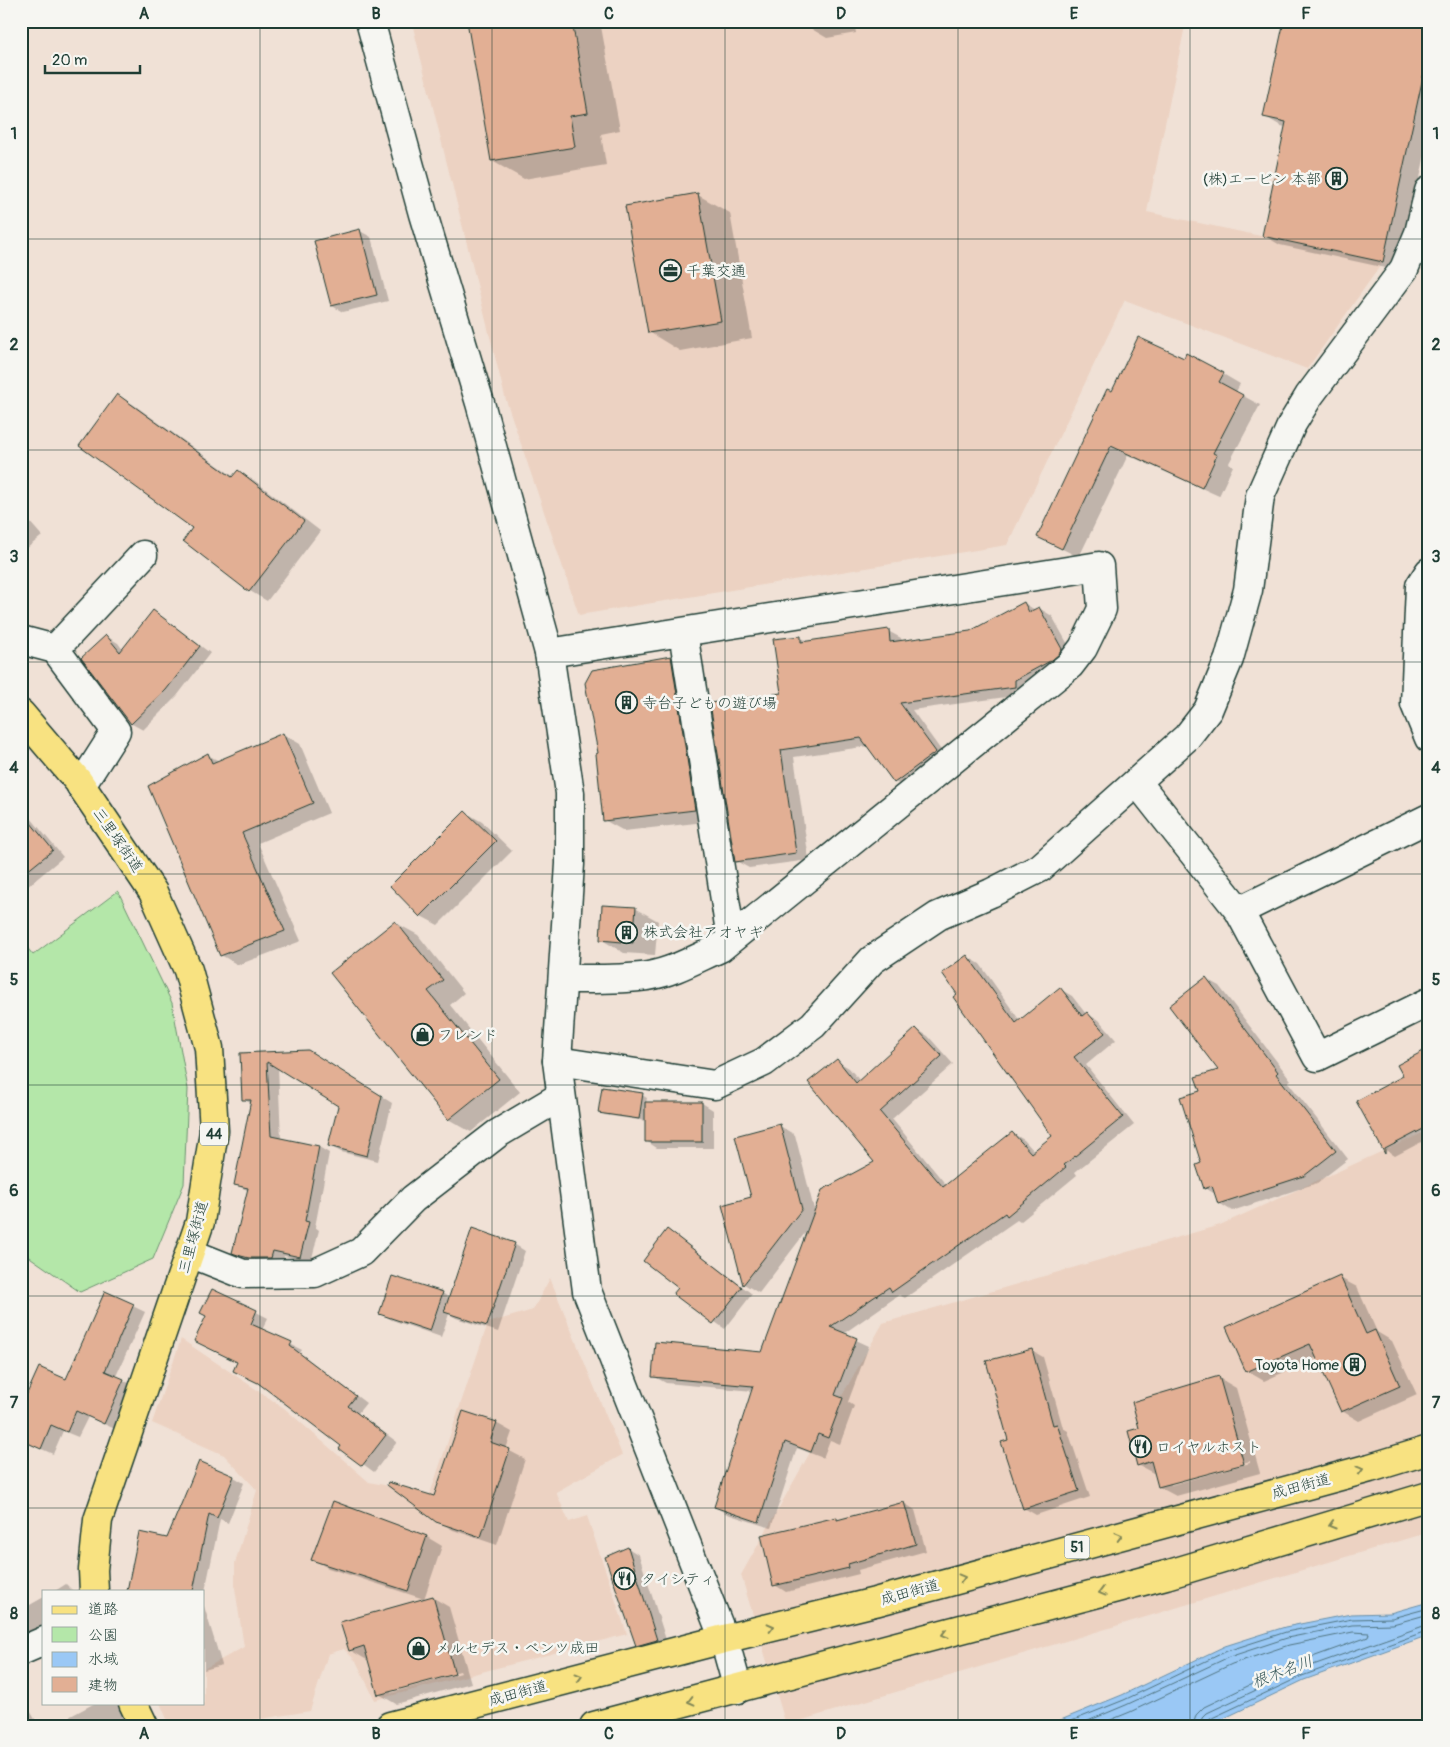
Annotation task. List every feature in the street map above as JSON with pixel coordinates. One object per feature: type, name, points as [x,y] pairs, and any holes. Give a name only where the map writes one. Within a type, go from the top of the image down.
[{"type":"main road","name":"三里塚街道","points":[[21,714],[81,786],[153,892],[188,970],[208,1048],[214,1131],[200,1222],[98,1520],[92,1570],[94,1590]]},
{"type":"main road","name":"成田街道","points":[[390,1726],[893,1597],[1362,1470],[1429,1450]]},
{"type":"main road","points":[[594,1726],[1166,1575],[1429,1496]]},
{"type":"main road","points":[[133,1704],[144,1726]]},
{"type":"street","points":[[370,21],[424,214],[480,403],[549,653],[570,793],[570,864],[557,1061],[587,1291],[724,1639],[738,1689]]},
{"type":"street","points":[[557,1061],[715,1085],[764,1062],[813,1025],[872,960],[938,916],[991,893],[1040,868],[1188,737],[1208,710],[1229,659],[1248,590],[1260,496],[1292,424],[1309,396],[1404,270],[1424,235],[1429,191]]},
{"type":"street","points":[[55,649],[143,555]]},
{"type":"street","points":[[549,653],[1099,566],[1102,609],[1083,648],[1070,665],[720,948],[650,976],[563,979]]},
{"type":"street","points":[[1429,572],[1420,586],[1414,704],[1429,738]]},
{"type":"street","points":[[683,632],[732,938]]},
{"type":"street","points":[[21,640],[55,649],[116,731],[81,786]]},
{"type":"street","points":[[1137,782],[1239,911],[1317,1056],[1429,1002]]},
{"type":"street","points":[[1239,911],[1429,818]]},
{"type":"street","points":[[190,1253],[243,1274],[315,1273],[361,1252],[413,1199],[490,1140],[562,1096]]},
{"type":"street","points":[[21,1651],[42,1642]]},
{"type":"shaded area","name":"千葉交通","points":[[416,21],[1186,21],[1147,212],[1383,262],[1307,369],[1125,300],[1007,545],[579,615],[505,397],[413,27]]},
{"type":"shaded area","points":[[1429,1130],[1429,1532],[786,1725],[741,1575],[883,1323],[1220,1225]]},
{"type":"shaded area","name":"メルセデス・ベンツ成田","points":[[550,1278],[622,1455],[556,1492],[569,1522],[587,1516],[627,1634],[375,1700],[356,1661],[344,1649],[328,1654],[310,1711],[217,1726],[170,1726],[160,1704],[205,1704],[205,1668],[244,1647],[235,1588],[235,1563],[257,1490],[224,1455],[152,1423],[181,1339],[284,1408],[369,1482],[430,1494],[488,1323],[533,1310]]},
{"type":"green space","points":[[118,891],[172,1003],[188,1089],[184,1184],[153,1259],[80,1292],[21,1251],[21,940],[33,955]]},
{"type":"water","name":"根木名川","points":[[1429,1602],[1429,1635],[1304,1680],[1208,1726],[1046,1726],[1122,1695],[1225,1646],[1285,1627],[1351,1614],[1390,1613]]},
{"type":"building","points":[[467,21],[572,21],[588,113],[570,116],[575,147],[491,161]]},
{"type":"building","name":"(株)エービン 本部","points":[[1284,21],[1429,21],[1429,49],[1383,262],[1262,236],[1286,122],[1263,117]]},
{"type":"building","points":[[698,193],[721,321],[648,333],[625,206]]},
{"type":"building","points":[[360,229],[377,295],[331,306],[314,241]]},
{"type":"building","points":[[1138,337],[1184,358],[1186,353],[1224,373],[1219,382],[1243,395],[1213,453],[1217,455],[1202,488],[1111,446],[1062,549],[1037,537],[1107,389],[1112,391]]},
{"type":"building","points":[[117,394],[232,477],[238,470],[304,521],[249,592],[183,541],[192,528],[79,446]]},
{"type":"building","points":[[1024,602],[1029,612],[1039,607],[1062,649],[1059,654],[1052,660],[1015,680],[1015,687],[900,703],[936,752],[894,783],[861,738],[781,750],[796,853],[735,862],[710,703],[781,693],[773,639],[801,636],[801,642],[889,629],[890,642],[970,631]]},
{"type":"building","points":[[153,610],[200,646],[166,690],[131,724],[81,658],[106,635],[120,652]]},
{"type":"building","points":[[671,656],[695,810],[603,821],[596,754],[598,753],[585,683],[592,670]]},
{"type":"building","points":[[283,733],[313,803],[242,833],[285,931],[220,956],[148,786],[208,753],[212,763]]},
{"type":"building","points":[[21,811],[53,850],[21,876]]},
{"type":"building","points":[[465,811],[496,841],[420,917],[390,886]]},
{"type":"building","name":"株式会社アオヤギ","points":[[602,905],[636,907],[633,943],[600,940]]},
{"type":"building","name":"フレンド","points":[[395,921],[443,980],[428,991],[499,1079],[448,1120],[330,973]]},
{"type":"building","points":[[967,955],[1016,1023],[1060,987],[1082,1016],[1087,1012],[1105,1033],[1074,1057],[1123,1117],[1064,1165],[1066,1167],[1007,1216],[1005,1213],[892,1292],[889,1287],[830,1327],[857,1338],[835,1395],[843,1398],[828,1438],[818,1434],[811,1452],[785,1442],[759,1522],[714,1507],[753,1386],[652,1377],[655,1342],[762,1352],[822,1190],[874,1162],[808,1082],[837,1059],[856,1083],[916,1028],[942,1056],[880,1112],[943,1187],[1012,1132],[1031,1153],[1052,1136],[953,997],[957,994],[942,973]]},
{"type":"building","points":[[1206,977],[1278,1072],[1276,1074],[1336,1151],[1304,1176],[1218,1204],[1212,1186],[1204,1189],[1196,1165],[1201,1163],[1180,1097],[1200,1091],[1195,1077],[1218,1070],[1169,1006]]},
{"type":"building","points":[[1429,1048],[1429,1126],[1385,1149],[1385,1154],[1356,1101],[1403,1076],[1397,1065]]},
{"type":"building","points":[[308,1050],[382,1096],[367,1156],[328,1146],[338,1106],[267,1062],[271,1136],[319,1146],[305,1221],[309,1222],[300,1257],[273,1251],[271,1258],[249,1258],[232,1253],[248,1188],[234,1185],[251,1100],[242,1100],[240,1053]]},
{"type":"building","points":[[602,1087],[643,1093],[639,1119],[598,1113]]},
{"type":"building","points":[[645,1102],[702,1102],[702,1142],[645,1142]]},
{"type":"building","points":[[780,1124],[802,1209],[743,1285],[722,1205],[751,1197],[735,1136]]},
{"type":"building","points":[[472,1228],[515,1243],[487,1326],[444,1312]]},
{"type":"building","points":[[667,1229],[742,1287],[713,1324],[673,1294],[678,1288],[643,1261]]},
{"type":"building","points":[[392,1276],[443,1292],[430,1331],[379,1314]]},
{"type":"building","points":[[1340,1276],[1366,1334],[1375,1330],[1400,1386],[1341,1412],[1310,1344],[1246,1372],[1226,1327]]},
{"type":"building","points":[[212,1289],[257,1310],[251,1324],[292,1342],[290,1346],[356,1396],[348,1406],[386,1435],[362,1466],[339,1449],[341,1446],[258,1383],[233,1371],[237,1362],[194,1341],[206,1316],[200,1313]]},
{"type":"building","points":[[105,1291],[134,1304],[105,1371],[124,1379],[104,1424],[76,1411],[67,1432],[51,1425],[41,1449],[21,1440],[21,1407],[39,1367],[66,1379]]},
{"type":"building","points":[[1032,1349],[1053,1425],[1057,1424],[1079,1491],[1023,1509],[1001,1442],[1008,1440],[986,1361]]},
{"type":"building","points":[[1219,1376],[1244,1464],[1158,1487],[1151,1461],[1137,1466],[1128,1431],[1139,1428],[1132,1402]]},
{"type":"building","points":[[463,1411],[497,1422],[490,1442],[510,1449],[481,1537],[436,1522],[387,1485],[388,1482],[434,1496]]},
{"type":"building","points":[[199,1461],[234,1476],[217,1518],[209,1514],[193,1590],[127,1590],[139,1532],[167,1538]]},
{"type":"building","points":[[333,1501],[427,1536],[408,1591],[311,1560]]},
{"type":"building","points":[[904,1502],[916,1544],[848,1564],[849,1568],[773,1586],[761,1535],[837,1517],[837,1520]]},
{"type":"building","points":[[628,1547],[657,1640],[636,1646],[605,1557]]},
{"type":"building","name":"メルセデス・ベンツ成田","points":[[433,1596],[455,1674],[378,1695],[364,1646],[349,1651],[340,1622]]},
{"type":"place","name":"(株)エービン 本部","points":[[1337,179]]},
{"type":"place","name":"千葉交通","points":[[670,271]]},
{"type":"place","name":"寺台子どもの遊び場","points":[[626,703]]},
{"type":"place","name":"株式会社アオヤギ","points":[[627,932]]},
{"type":"place","name":"フレンド","points":[[422,1035]]},
{"type":"place","name":"Toyota Home","points":[[1355,1365]]},
{"type":"place","name":"ロイヤルホスト","points":[[1140,1447]]},
{"type":"place","name":"タイシティ","points":[[625,1579]]},
{"type":"place","name":"メルセデス・ベンツ成田","points":[[419,1648]]}]
